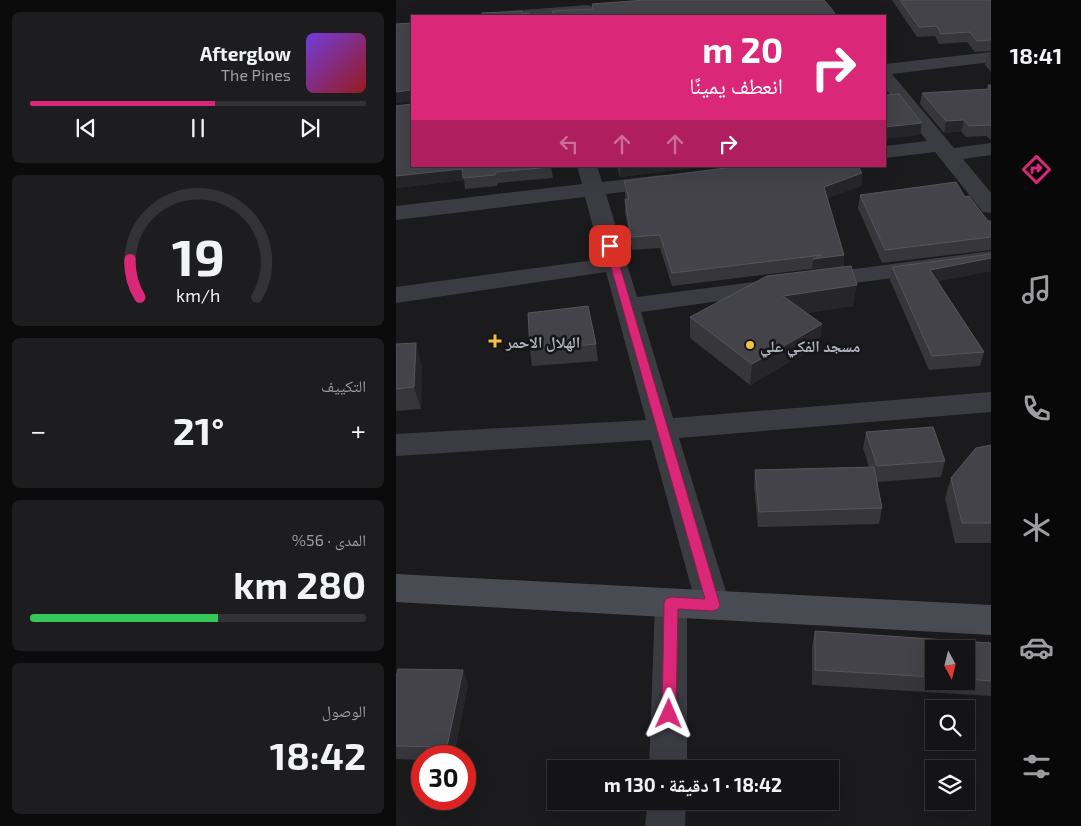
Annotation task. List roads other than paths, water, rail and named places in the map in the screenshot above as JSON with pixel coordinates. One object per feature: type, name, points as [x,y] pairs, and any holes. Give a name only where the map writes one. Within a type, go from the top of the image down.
[{"type":"street","points":[[515,15],[542,10],[600,8]]},
{"type":"street","points":[[886,69],[991,57]]},
{"type":"street","points":[[886,78],[991,207]]},
{"type":"street","points":[[886,152],[991,149]]},
{"type":"street","points":[[590,178],[713,605]]},
{"type":"street","points":[[396,213],[590,178],[681,179]]},
{"type":"street","points":[[627,306],[991,258]]},
{"type":"street","points":[[396,294],[615,264]]},
{"type":"street","points":[[396,446],[663,429],[991,402]]},
{"type":"street","points":[[396,588],[991,620]]},
{"type":"street","points":[[668,760],[671,603]]},
{"type":"street","points":[[665,826],[666,810]]},
{"type":"place","name":"الهلال الاحمر","points":[[495,341]]},
{"type":"place","name":"مسجد الفكي علي","points":[[750,345]]}]
